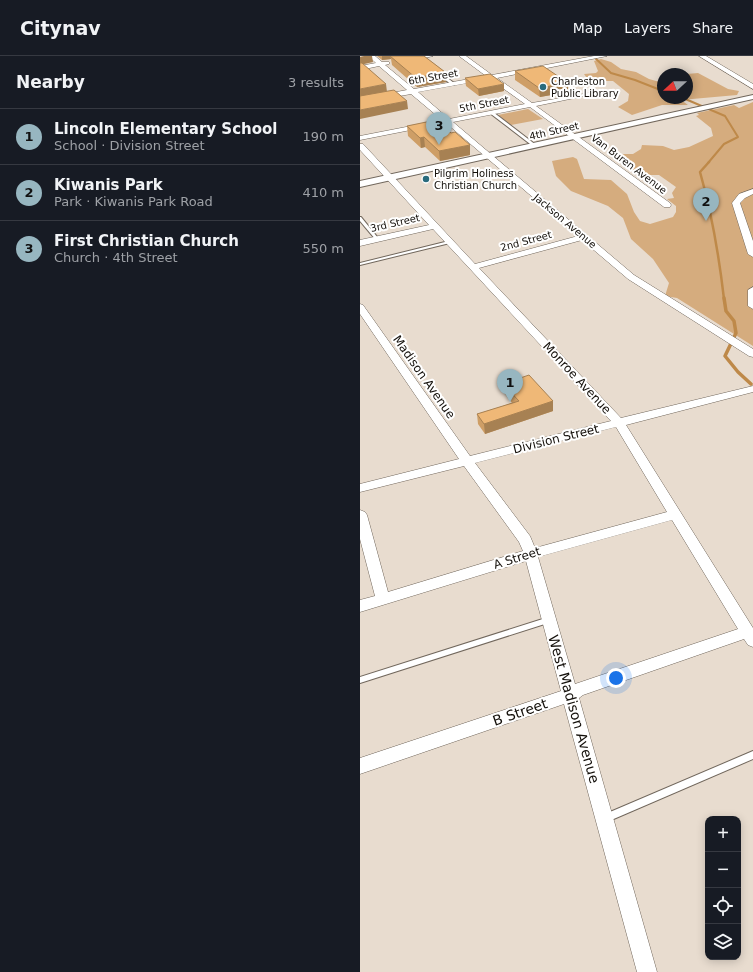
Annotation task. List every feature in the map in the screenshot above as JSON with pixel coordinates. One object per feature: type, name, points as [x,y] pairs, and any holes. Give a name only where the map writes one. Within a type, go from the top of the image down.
[{"type":"street","name":"Jackson Avenue","points":[[371,56],[630,277],[753,354]]},
{"type":"street","points":[[404,60],[430,56]]},
{"type":"street","name":"Van Buren Avenue","points":[[462,56],[532,105],[667,205]]},
{"type":"street","name":"6th Street","points":[[360,100],[603,56]]},
{"type":"street","points":[[702,56],[753,87]]},
{"type":"street","points":[[360,68],[396,62]]},
{"type":"street","name":"5th Street","points":[[360,138],[587,94]]},
{"type":"street","name":"4th Street","points":[[360,184],[753,97]]},
{"type":"street","name":"Monroe Avenue","points":[[360,146],[448,242],[619,423],[750,637]]},
{"type":"street","points":[[753,191],[742,196],[736,204],[753,254]]},
{"type":"street","name":"3rd Street","points":[[360,243],[434,226]]},
{"type":"street","name":"2nd Street","points":[[473,267],[584,237]]},
{"type":"street","points":[[753,290],[753,306]]},
{"type":"street","name":"Madison Avenue","points":[[360,307],[467,461]]},
{"type":"street","name":"Division Street","points":[[360,488],[753,389]]},
{"type":"street","name":"West Madison Avenue","points":[[467,461],[525,540],[531,555],[647,972]]},
{"type":"street","name":"A Street","points":[[360,606],[676,514]]},
{"type":"street","points":[[360,515],[383,599]]},
{"type":"street","name":"B Street","points":[[360,766],[570,695],[578,690],[750,637]]},
{"type":"lane","points":[[418,57],[425,62]]},
{"type":"lane","points":[[436,71],[453,84]]},
{"type":"lane","points":[[492,113],[535,146]]},
{"type":"lane","points":[[360,218],[377,239]]},
{"type":"lane","points":[[360,264],[448,242]]},
{"type":"lane","points":[[360,680],[549,620]]},
{"type":"lane","points":[[604,819],[753,755]]},
{"type":"shaded area","points":[[601,59],[611,62],[621,69],[636,72],[657,81],[657,104],[688,105],[662,105],[632,115],[618,107],[628,101],[629,94],[613,81],[589,81],[584,74],[596,73],[598,71],[594,61]]},
{"type":"shaded area","points":[[693,73],[698,73],[728,89],[739,91],[737,95],[693,99]]},
{"type":"shaded area","points":[[753,102],[753,346],[677,298],[665,296],[669,283],[653,259],[631,239],[623,218],[608,206],[571,191],[556,176],[552,161],[573,157],[577,159],[584,179],[611,180],[627,194],[634,212],[640,221],[650,224],[673,217],[676,212],[676,206],[667,199],[674,198],[672,193],[676,187],[659,175],[640,175],[618,160],[617,154],[633,154],[641,149],[642,145],[663,146],[674,150],[689,147],[713,136],[711,128],[696,116],[699,115],[697,113],[734,105],[739,108]]},
{"type":"shaded area","points":[[528,109],[543,119],[511,125],[498,115]]},
{"type":"building","points":[[390,56],[424,56],[445,72],[416,78]]},
{"type":"building","points":[[360,63],[362,63],[386,84],[360,89]]},
{"type":"building","points":[[543,66],[568,83],[539,88],[515,71]]},
{"type":"building","points":[[490,74],[504,84],[478,89],[465,78]]},
{"type":"building","points":[[394,90],[407,101],[360,110],[360,96]]},
{"type":"building","points":[[436,120],[451,133],[455,132],[470,145],[439,151],[424,137],[420,138],[407,126]]},
{"type":"building","points":[[529,375],[553,401],[484,424],[477,414],[519,401],[503,384]]},
{"type":"waterway","points":[[593,56],[611,73],[657,89]]},
{"type":"waterway","points":[[693,102],[725,116],[738,137],[724,144],[708,163]]},
{"type":"waterway","points":[[709,162],[700,172],[715,235],[724,299]]},
{"type":"waterway","points":[[724,298],[726,311],[734,321],[736,333],[725,356],[738,372],[751,384]]},
{"type":"place","name":"Charleston Public Library","points":[[543,87]]},
{"type":"place","name":"First Christian Church","points":[[439,145]]},
{"type":"place","name":"Pilgrim Holiness Christian Church","points":[[426,179]]},
{"type":"place","name":"Kiwanis Park","points":[[706,221]]},
{"type":"place","name":"Lincoln Elementary School","points":[[510,402]]}]
